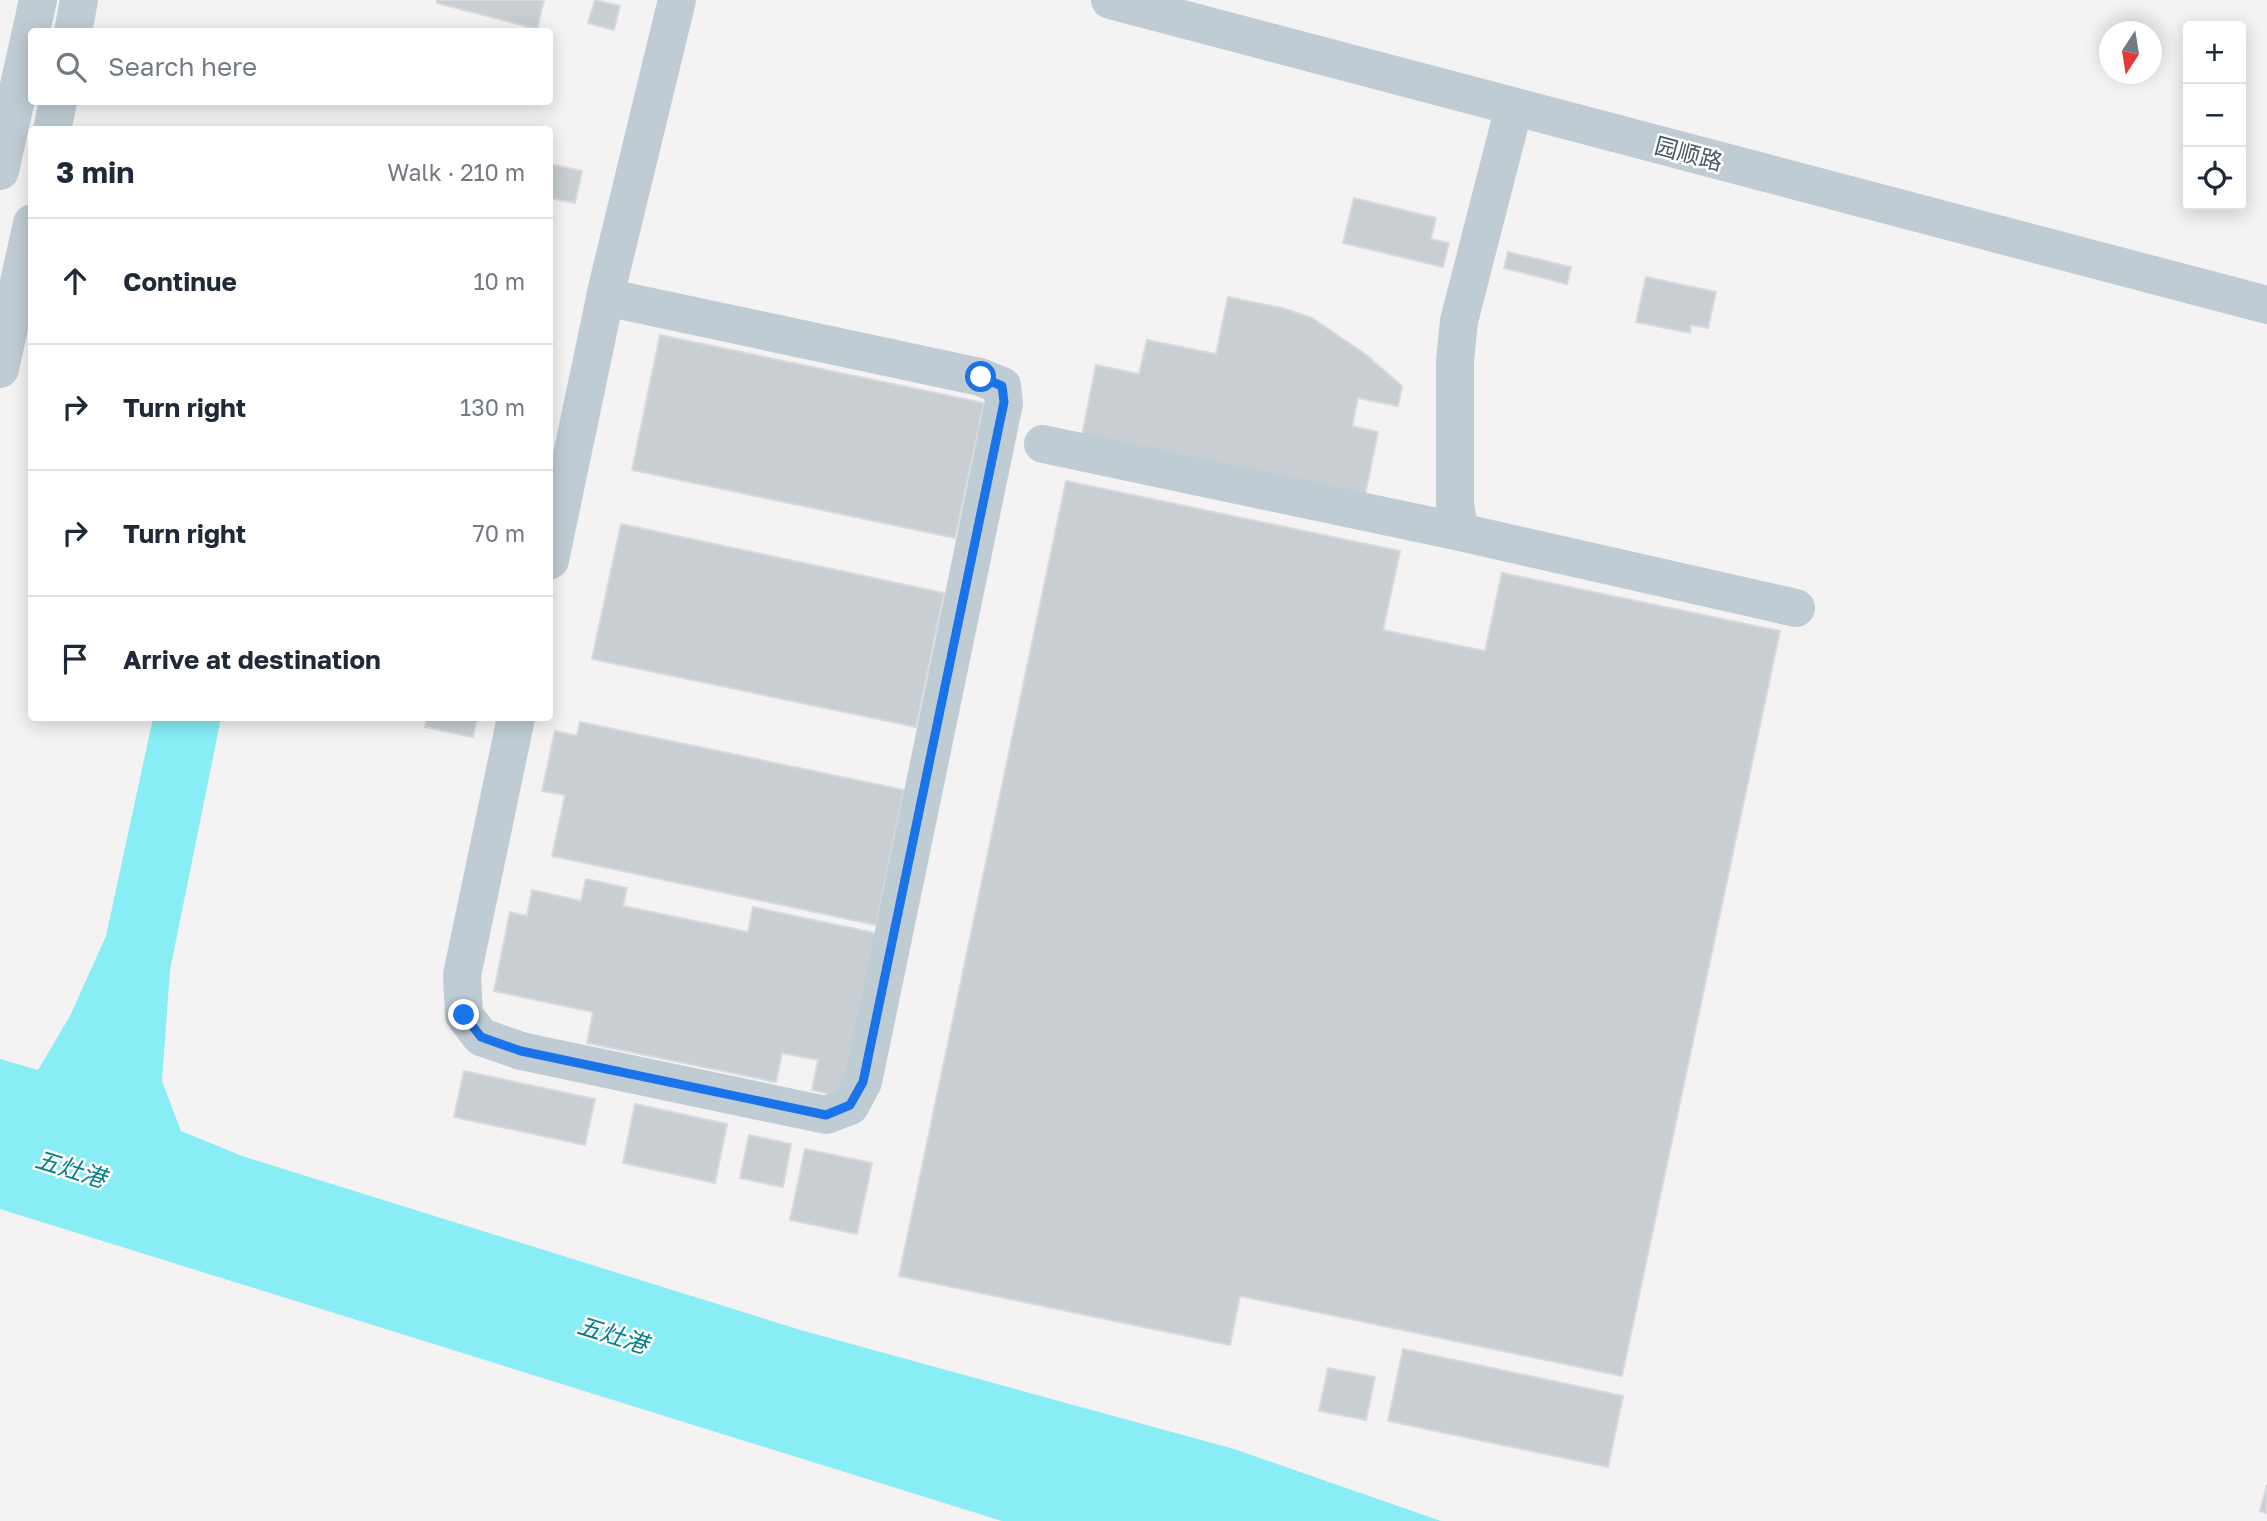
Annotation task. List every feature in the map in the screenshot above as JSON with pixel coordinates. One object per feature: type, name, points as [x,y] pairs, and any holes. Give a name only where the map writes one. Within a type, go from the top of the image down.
[{"type":"street","points":[[32,28],[38,0]]},
{"type":"street","points":[[74,28],[79,0]]},
{"type":"street","points":[[553,546],[605,297],[677,0]]},
{"type":"street","name":"园顺路","points":[[1110,0],[2267,305]]},
{"type":"street","points":[[0,171],[28,45]]},
{"type":"street","points":[[52,126],[57,105]]},
{"type":"street","points":[[1460,532],[1455,505],[1455,361],[1459,321],[1514,107]]},
{"type":"street","points":[[0,369],[28,241]]},
{"type":"street","points":[[515,721],[462,975],[464,1015],[481,1037],[521,1051],[826,1115],[850,1105],[863,1082],[1004,402],[1002,386],[981,377],[605,297]]},
{"type":"street","points":[[1043,444],[1460,532],[1796,608]]},
{"type":"water","name":"五灶港","points":[[152,721],[220,721],[170,970],[162,1081],[181,1131],[242,1156],[804,1331],[1234,1449],[1441,1521],[1002,1521],[0,1209],[0,1059],[38,1070],[70,1016],[106,936]]},
{"type":"building","points":[[437,0],[544,0],[537,28],[437,3]]},
{"type":"building","points":[[595,0],[620,6],[614,30],[588,23]]},
{"type":"building","points":[[553,165],[582,171],[575,203],[553,199]]},
{"type":"building","points":[[1354,198],[1436,218],[1431,239],[1449,243],[1443,267],[1343,243]]},
{"type":"building","points":[[1508,252],[1571,267],[1567,284],[1504,268]]},
{"type":"building","points":[[1646,277],[1716,292],[1708,328],[1691,325],[1690,333],[1636,322]]},
{"type":"building","points":[[1228,297],[1282,308],[1312,318],[1365,354],[1402,386],[1398,406],[1358,398],[1352,426],[1378,432],[1365,495],[1082,435],[1096,365],[1139,374],[1147,340],[1216,354]]},
{"type":"building","points":[[660,335],[984,403],[955,538],[632,470]]},
{"type":"building","points":[[1066,481],[1400,551],[1383,630],[1485,651],[1502,573],[1780,631],[1622,1376],[1240,1296],[1230,1345],[899,1276]]},
{"type":"building","points":[[621,524],[944,593],[916,727],[592,659]]},
{"type":"building","points":[[426,721],[476,721],[473,737],[425,727]]},
{"type":"building","points":[[580,722],[904,790],[876,925],[552,856],[565,795],[542,791],[555,731],[577,736]]},
{"type":"building","points":[[586,879],[627,888],[623,906],[748,932],[753,907],[884,935],[849,1098],[812,1090],[818,1060],[782,1053],[776,1082],[587,1043],[593,1012],[494,991],[510,912],[527,916],[532,890],[581,901]]},
{"type":"building","points":[[464,1071],[595,1099],[585,1145],[454,1117]]},
{"type":"building","points":[[635,1104],[727,1124],[715,1183],[623,1163]]},
{"type":"building","points":[[749,1135],[791,1144],[783,1187],[740,1178]]},
{"type":"building","points":[[805,1149],[872,1163],[857,1234],[790,1220]]},
{"type":"building","points":[[1403,1349],[1623,1396],[1608,1467],[1388,1421]]},
{"type":"building","points":[[1328,1368],[1375,1377],[1366,1420],[1319,1411]]},
{"type":"building","points":[[2267,1485],[2267,1513],[2260,1511]]},
{"type":"route","points":[[464,1015],[481,1037],[521,1051],[826,1115],[850,1105],[863,1082],[1004,402],[1002,386],[981,377]]}]
